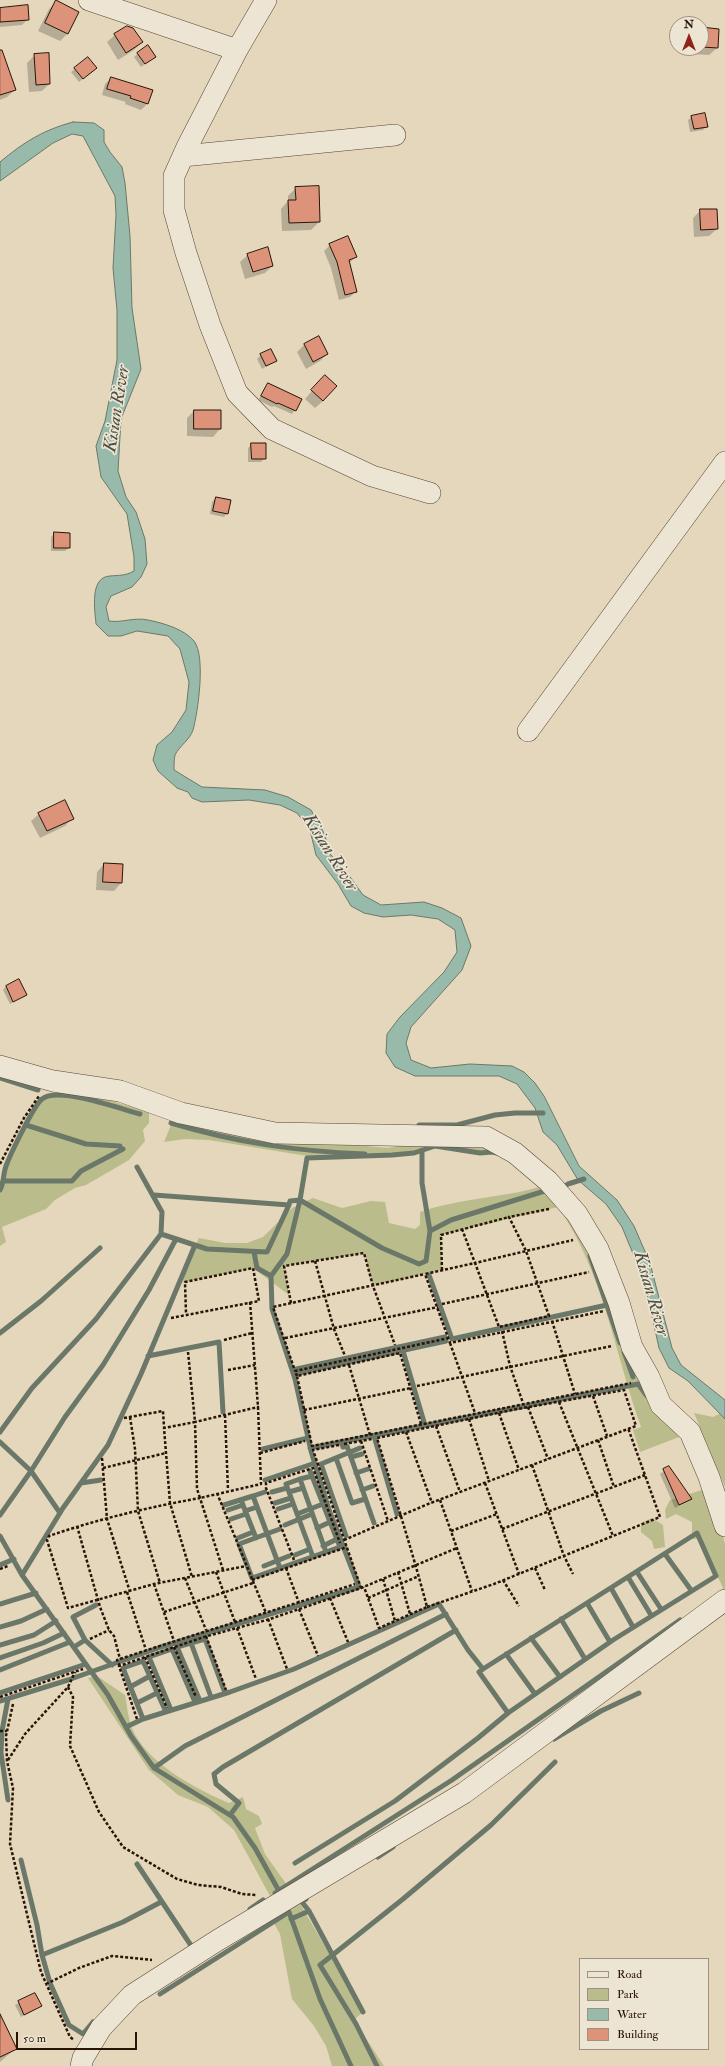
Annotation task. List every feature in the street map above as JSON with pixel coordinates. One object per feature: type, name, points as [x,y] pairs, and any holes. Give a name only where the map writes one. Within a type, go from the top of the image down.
[{"type":"street","points":[[89,0],[237,50]]},
{"type":"street","points":[[266,0],[237,50],[174,176],[174,210],[186,253],[210,325],[237,393],[272,429],[372,476],[430,493]]},
{"type":"street","points":[[183,156],[395,135]]},
{"type":"street","points":[[528,731],[725,462]]},
{"type":"street","points":[[0,1066],[43,1078],[120,1091],[181,1113],[274,1133],[486,1137],[515,1153],[548,1181],[577,1214],[598,1249],[619,1303],[632,1347],[649,1377],[661,1405],[690,1432],[709,1477],[725,1526]]},
{"type":"street","points":[[84,2058],[101,2028],[132,1995],[279,1904],[464,1793],[725,1600]]},
{"type":"path","points":[[0,1164],[24,1118],[39,1097],[43,1078]]},
{"type":"path","points":[[442,1270],[441,1235],[509,1217],[551,1208]]},
{"type":"path","points":[[462,1229],[499,1327],[549,1316],[539,1283],[526,1251],[509,1217]]},
{"type":"path","points":[[294,1368],[285,1338],[273,1307],[575,1240],[573,1234]]},
{"type":"path","points":[[291,1303],[284,1266],[364,1253],[373,1286],[395,1345]]},
{"type":"path","points":[[315,1261],[334,1329],[345,1356]]},
{"type":"path","points":[[586,1265],[591,1278]]},
{"type":"path","points":[[171,1318],[259,1301],[254,1268],[185,1282],[186,1314]]},
{"type":"path","points":[[442,1304],[589,1272]]},
{"type":"path","points":[[426,1274],[461,1377],[475,1413]]},
{"type":"path","points":[[250,1302],[258,1407],[261,1484]]},
{"type":"path","points":[[285,1338],[438,1307]]},
{"type":"path","points":[[450,1342],[604,1311],[606,1318]]},
{"type":"path","points":[[552,1321],[575,1394]]},
{"type":"path","points":[[502,1331],[510,1366],[523,1403]]},
{"type":"path","points":[[224,1340],[252,1333]]},
{"type":"path","points":[[449,1338],[295,1372],[312,1446],[523,1403],[632,1383]]},
{"type":"path","points":[[417,1386],[613,1346],[612,1339]]},
{"type":"path","points":[[188,1352],[195,1422],[197,1490],[223,1570]]},
{"type":"path","points":[[297,1376],[400,1353],[421,1424]]},
{"type":"path","points":[[349,1364],[370,1435]]},
{"type":"path","points":[[228,1370],[255,1365]]},
{"type":"path","points":[[304,1410],[411,1388]]},
{"type":"path","points":[[344,1540],[400,1516],[460,1492],[636,1426],[624,1390],[528,1407],[377,1438],[400,1516],[416,1564],[426,1607]]},
{"type":"path","points":[[593,1396],[607,1436]]},
{"type":"path","points":[[559,1402],[613,1536]]},
{"type":"path","points":[[164,1428],[258,1407]]},
{"type":"path","points":[[528,1407],[548,1459]]},
{"type":"path","points":[[124,1418],[163,1411],[170,1503],[192,1577]]},
{"type":"path","points":[[499,1413],[519,1470]]},
{"type":"path","points":[[225,1415],[228,1491]]},
{"type":"path","points":[[130,1417],[135,1460],[138,1512],[160,1583]]},
{"type":"path","points":[[469,1419],[489,1481]]},
{"type":"path","points":[[436,1426],[460,1492]]},
{"type":"path","points":[[339,1445],[313,1450],[344,1540],[379,1628],[426,1607],[504,1580],[660,1517],[628,1428]]},
{"type":"path","points":[[406,1432],[432,1503]]},
{"type":"path","points":[[344,1444],[372,1439]]},
{"type":"path","points":[[598,1440],[614,1487]]},
{"type":"path","points":[[260,1453],[305,1441]]},
{"type":"path","points":[[361,1441],[388,1521]]},
{"type":"path","points":[[103,1468],[166,1453]]},
{"type":"path","points":[[102,1458],[107,1519],[146,1650]]},
{"type":"path","points":[[532,1465],[564,1556],[573,1574]]},
{"type":"path","points":[[246,1566],[154,1584],[68,1608],[48,1540],[49,1536],[77,1526],[170,1503],[200,1498],[266,1483],[313,1468],[340,1543]]},
{"type":"path","points":[[502,1529],[645,1475]]},
{"type":"path","points":[[266,1483],[266,1488],[294,1560]]},
{"type":"path","points":[[485,1483],[519,1574]]},
{"type":"path","points":[[217,1493],[266,1613]]},
{"type":"path","points":[[440,1500],[472,1591]]},
{"type":"path","points":[[451,1531],[497,1514]]},
{"type":"path","points":[[77,1526],[98,1600],[109,1630],[114,1636],[120,1666],[137,1719]]},
{"type":"path","points":[[164,1612],[225,1593],[286,1568],[347,1547]]},
{"type":"path","points":[[120,1666],[205,1636],[268,1619],[363,1587],[457,1548]]},
{"type":"path","points":[[0,1569],[8,1566]]},
{"type":"path","points":[[286,1568],[299,1603]]},
{"type":"path","points":[[535,1568],[545,1590]]},
{"type":"path","points":[[216,1572],[235,1622]]},
{"type":"path","points":[[398,1572],[410,1614]]},
{"type":"path","points":[[368,1598],[419,1576]]},
{"type":"path","points":[[185,1578],[226,1690]]},
{"type":"path","points":[[382,1579],[396,1621]]},
{"type":"path","points":[[504,1580],[519,1606]]},
{"type":"path","points":[[154,1584],[174,1641]]},
{"type":"path","points":[[119,1660],[204,1631],[299,1603],[355,1584]]},
{"type":"path","points":[[330,1598],[348,1642]]},
{"type":"path","points":[[299,1609],[318,1656]]},
{"type":"path","points":[[268,1619],[287,1669]]},
{"type":"path","points":[[237,1628],[256,1679]]},
{"type":"path","points":[[90,1639],[109,1630]]},
{"type":"path","points":[[174,1647],[196,1697]]},
{"type":"path","points":[[145,1657],[167,1708]]},
{"type":"path","points":[[0,1696],[83,1669]]},
{"type":"path","points":[[7,1761],[25,1734],[68,1687],[75,1672]]},
{"type":"path","points":[[68,1687],[73,1697],[70,1746],[99,1812],[122,1847],[177,1879],[221,1887],[242,1894],[263,1896],[279,1904]]},
{"type":"path","points":[[13,1704],[7,1731],[7,1761],[13,1788],[10,1844],[41,1972],[70,2037],[84,2058]]},
{"type":"path","points":[[0,1731],[7,1731]]},
{"type":"path","points":[[46,1984],[79,1968],[112,1956],[154,1960]]},
{"type":"green space","points":[[64,1090],[94,1096],[149,1112],[149,1123],[143,1130],[145,1141],[129,1160],[86,1185],[75,1188],[55,1200],[46,1209],[2,1227],[6,1242],[0,1246],[0,1180],[3,1181],[8,1162],[35,1107],[41,1100]]},
{"type":"green space","points":[[173,1120],[346,1144],[388,1148],[425,1141],[486,1140],[492,1152],[480,1153],[435,1146],[414,1153],[371,1157],[307,1156],[209,1140],[185,1139],[164,1142]]},
{"type":"green space","points":[[543,1186],[573,1214],[687,1434],[640,1452],[633,1430],[641,1427],[607,1314],[586,1258],[558,1207],[441,1235],[442,1270],[373,1286],[364,1253],[284,1266],[289,1295],[253,1268],[185,1282],[180,1278],[199,1238],[225,1243],[247,1243],[263,1237],[292,1208],[313,1198],[342,1208],[371,1201],[385,1202],[389,1223],[415,1229],[420,1225],[420,1212],[435,1207]]},
{"type":"green space","points":[[694,1413],[713,1417],[721,1413],[725,1419],[725,1487]]},
{"type":"green space","points":[[702,1490],[725,1508],[719,1521],[725,1544],[725,1592],[700,1539],[692,1539],[692,1522],[676,1514],[666,1519],[665,1510],[670,1500]]},
{"type":"green space","points":[[652,1518],[663,1525],[665,1547],[654,1549],[652,1541],[641,1532],[641,1523]]},
{"type":"green space","points":[[97,1676],[125,1695],[132,1728],[148,1753],[160,1763],[187,1782],[229,1803],[243,1797],[246,1809],[259,1816],[262,1824],[255,1828],[265,1854],[287,1885],[270,1896],[234,1830],[208,1807],[178,1795],[149,1770],[88,1678]]},
{"type":"green space","points":[[298,1900],[363,2012],[354,2020],[384,2066],[332,2066],[326,2046],[314,2026],[292,1999],[280,1934],[271,1918]]},
{"type":"water","name":"Kisian River","points":[[73,122],[94,123],[104,130],[104,142],[122,167],[130,236],[132,308],[141,369],[121,419],[118,471],[126,497],[136,512],[145,539],[147,564],[141,577],[132,587],[111,596],[106,607],[109,621],[143,619],[173,627],[185,633],[194,641],[198,648],[200,659],[199,698],[195,722],[192,734],[175,755],[174,770],[202,787],[265,790],[288,797],[311,810],[324,833],[330,854],[345,870],[363,895],[381,905],[424,902],[442,908],[461,918],[471,946],[462,970],[411,1027],[406,1043],[411,1060],[431,1068],[470,1064],[512,1066],[524,1072],[535,1083],[544,1096],[579,1166],[617,1200],[634,1226],[650,1263],[672,1348],[681,1365],[725,1400],[725,1419],[688,1381],[669,1368],[659,1348],[648,1298],[634,1256],[622,1227],[606,1204],[578,1180],[557,1145],[543,1132],[535,1108],[517,1084],[499,1076],[415,1076],[395,1067],[386,1053],[387,1034],[400,1017],[444,972],[457,952],[455,930],[438,919],[411,915],[383,917],[364,913],[351,906],[338,884],[316,855],[310,830],[297,813],[280,805],[249,800],[202,802],[192,798],[188,792],[177,788],[158,771],[153,760],[157,745],[172,732],[186,710],[189,682],[180,649],[168,636],[137,631],[121,636],[108,636],[96,624],[94,603],[96,588],[103,578],[125,575],[134,571],[134,557],[127,514],[101,477],[96,446],[105,421],[117,360],[117,310],[113,268],[116,215],[115,196],[83,136],[72,134],[53,143],[0,181],[0,162],[26,143],[43,133]]},
{"type":"building","points":[[56,0],[79,12],[68,34],[45,23]]},
{"type":"building","points":[[28,5],[29,20],[0,22],[0,8]]},
{"type":"building","points":[[127,26],[133,28],[143,42],[126,53],[114,34]]},
{"type":"building","points":[[709,28],[719,29],[718,48],[709,47]]},
{"type":"building","points":[[148,45],[156,57],[145,64],[137,53]]},
{"type":"building","points":[[0,50],[2,50],[16,90],[0,95]]},
{"type":"building","points":[[49,53],[50,84],[36,85],[34,54]]},
{"type":"building","points":[[88,57],[97,68],[83,79],[74,68]]},
{"type":"building","points":[[111,77],[153,90],[148,104],[130,98],[131,96],[107,89]]},
{"type":"building","points":[[705,113],[708,127],[694,129],[691,116]]},
{"type":"building","points":[[319,186],[320,222],[289,223],[288,200],[296,200],[295,187]]},
{"type":"building","points":[[700,209],[717,209],[718,229],[701,230]]},
{"type":"building","points":[[348,236],[357,257],[349,260],[357,292],[345,295],[337,262],[329,244]]},
{"type":"building","points":[[268,247],[273,266],[253,272],[247,254]]},
{"type":"building","points":[[319,336],[328,354],[313,362],[304,344]]},
{"type":"building","points":[[271,349],[277,361],[266,366],[260,354]]},
{"type":"building","points":[[325,375],[337,386],[323,401],[311,390]]},
{"type":"building","points":[[268,383],[302,399],[296,411],[261,396]]},
{"type":"building","points":[[194,410],[221,410],[221,429],[194,429]]},
{"type":"building","points":[[251,443],[266,443],[266,459],[252,459]]},
{"type":"building","points":[[216,497],[231,500],[228,514],[213,511]]},
{"type":"building","points":[[54,532],[70,533],[70,548],[54,548]]},
{"type":"building","points":[[65,800],[74,819],[47,831],[38,813]]},
{"type":"building","points":[[104,863],[123,864],[122,883],[103,882]]},
{"type":"building","points":[[19,979],[27,995],[13,1002],[6,986]]},
{"type":"building","points":[[669,1466],[692,1499],[679,1505],[663,1469]]},
{"type":"building","points":[[35,1993],[42,2006],[24,2015],[18,2001]]},
{"type":"building","points":[[0,2014],[17,2049],[0,2057]]},
{"type":"waterway","points":[[0,1078],[38,1090]]},
{"type":"waterway","points":[[0,1190],[4,1172],[12,1152],[28,1120],[42,1099],[50,1096],[62,1095],[90,1100],[140,1114]]},
{"type":"waterway","points":[[419,1125],[457,1125],[495,1115],[543,1113]]},
{"type":"waterway","points":[[171,1123],[220,1136],[267,1145],[315,1151],[365,1154]]},
{"type":"waterway","points":[[26,1125],[86,1144],[120,1146]]},
{"type":"waterway","points":[[0,1701],[68,1680],[161,1647],[359,1587],[329,1510],[311,1451],[295,1379],[272,1309],[271,1276],[287,1254],[300,1200],[307,1158],[414,1153],[435,1146],[480,1153],[497,1153]]},
{"type":"waterway","points":[[3,1181],[72,1181],[81,1171],[123,1149]]},
{"type":"waterway","points":[[422,1150],[422,1183],[430,1231]]},
{"type":"waterway","points":[[0,1432],[32,1388],[96,1319],[161,1234],[162,1212],[137,1167]]},
{"type":"waterway","points":[[560,1189],[568,1184],[584,1179]]},
{"type":"waterway","points":[[154,1195],[289,1205],[290,1201],[300,1200],[382,1248],[419,1264],[426,1261],[430,1231],[451,1220],[548,1190]]},
{"type":"waterway","points":[[161,1234],[207,1249],[267,1252],[289,1205]]},
{"type":"waterway","points":[[0,1515],[31,1471],[65,1417],[103,1365],[149,1290],[176,1239]]},
{"type":"waterway","points":[[22,1575],[63,1508],[108,1445],[141,1374],[195,1245]]},
{"type":"waterway","points":[[0,1333],[41,1301],[100,1248]]},
{"type":"waterway","points":[[254,1252],[257,1268],[271,1276]]},
{"type":"waterway","points":[[590,1256],[620,1343]]},
{"type":"waterway","points":[[429,1275],[452,1339],[607,1305]]},
{"type":"waterway","points":[[292,1370],[445,1337]]},
{"type":"waterway","points":[[294,1374],[446,1341]]},
{"type":"waterway","points":[[148,1356],[219,1342],[223,1412]]},
{"type":"waterway","points":[[403,1351],[424,1422]]},
{"type":"waterway","points":[[624,1352],[633,1377]]},
{"type":"waterway","points":[[310,1448],[638,1384],[647,1396]]},
{"type":"waterway","points":[[374,1436],[397,1514]]},
{"type":"waterway","points":[[263,1449],[308,1438]]},
{"type":"waterway","points":[[0,1442],[31,1471],[60,1513]]},
{"type":"waterway","points":[[341,1442],[343,1447],[347,1446],[374,1523]]},
{"type":"waterway","points":[[346,1536],[321,1464],[360,1448]]},
{"type":"waterway","points":[[351,1457],[362,1454]]},
{"type":"waterway","points":[[336,1458],[352,1503],[365,1499]]},
{"type":"waterway","points":[[265,1480],[315,1463]]},
{"type":"waterway","points":[[356,1473],[368,1469]]},
{"type":"waterway","points":[[310,1471],[340,1547]]},
{"type":"waterway","points":[[312,1476],[300,1479],[326,1552]]},
{"type":"waterway","points":[[300,1479],[286,1484],[313,1557]]},
{"type":"waterway","points":[[81,1483],[101,1480]]},
{"type":"waterway","points":[[362,1490],[373,1486]]},
{"type":"waterway","points":[[272,1492],[287,1488]]},
{"type":"waterway","points":[[289,1492],[303,1488]]},
{"type":"waterway","points":[[253,1496],[265,1492]]},
{"type":"waterway","points":[[224,1505],[253,1496],[280,1568]]},
{"type":"waterway","points":[[275,1503],[291,1498]]},
{"type":"waterway","points":[[241,1500],[256,1538]]},
{"type":"waterway","points":[[278,1509],[293,1504]]},
{"type":"waterway","points":[[297,1514],[323,1504]]},
{"type":"waterway","points":[[228,1510],[243,1505]]},
{"type":"waterway","points":[[245,1511],[257,1507]]},
{"type":"waterway","points":[[231,1519],[246,1514]]},
{"type":"waterway","points":[[285,1525],[312,1514]]},
{"type":"waterway","points":[[317,1528],[330,1522]]},
{"type":"waterway","points":[[280,1529],[239,1544],[252,1578],[343,1546]]},
{"type":"waterway","points":[[238,1538],[253,1532]]},
{"type":"waterway","points":[[295,1863],[395,1801],[478,1738],[508,1713],[613,1640],[716,1576],[697,1533],[483,1669]]},
{"type":"waterway","points":[[0,1536],[22,1575],[108,1695],[131,1736],[154,1768],[233,1817],[255,1848],[279,1891]]},
{"type":"waterway","points":[[323,1546],[337,1539]]},
{"type":"waterway","points":[[295,1555],[310,1549]]},
{"type":"waterway","points":[[665,1554],[691,1590]]},
{"type":"waterway","points":[[264,1566],[289,1556]]},
{"type":"waterway","points":[[0,1565],[14,1559]]},
{"type":"waterway","points":[[637,1572],[661,1609]]},
{"type":"waterway","points":[[628,1577],[651,1615]]},
{"type":"waterway","points":[[611,1588],[633,1627]]},
{"type":"waterway","points":[[0,1604],[36,1593]]},
{"type":"waterway","points":[[587,1603],[610,1642]]},
{"type":"waterway","points":[[126,1727],[143,1719],[230,1692],[294,1669],[439,1604],[468,1650],[483,1669],[479,1672],[508,1713]]},
{"type":"waterway","points":[[74,1647],[85,1640],[73,1617],[96,1605]]},
{"type":"waterway","points":[[0,1627],[21,1621],[47,1609]]},
{"type":"waterway","points":[[154,1768],[185,1746],[446,1614]]},
{"type":"waterway","points":[[561,1619],[585,1659]]},
{"type":"waterway","points":[[275,1893],[452,1780],[680,1620]]},
{"type":"waterway","points":[[0,1645],[34,1635],[56,1621]]},
{"type":"waterway","points":[[230,1815],[239,1803],[216,1784],[214,1774],[223,1767],[456,1630]]},
{"type":"waterway","points":[[0,1658],[43,1643],[64,1633]]},
{"type":"waterway","points":[[531,1638],[560,1677]]},
{"type":"waterway","points":[[200,1701],[177,1647],[205,1639],[225,1693]]},
{"type":"waterway","points":[[85,1640],[112,1665]]},
{"type":"waterway","points":[[0,1670],[70,1642]]},
{"type":"waterway","points":[[191,1643],[211,1697]]},
{"type":"waterway","points":[[171,1710],[149,1657],[172,1649],[195,1702]]},
{"type":"waterway","points":[[506,1654],[535,1694]]},
{"type":"waterway","points":[[143,1719],[123,1668],[143,1661],[166,1712]]},
{"type":"waterway","points":[[0,1693],[86,1664]]},
{"type":"waterway","points":[[130,1687],[150,1676]]},
{"type":"waterway","points":[[137,1703],[157,1693]]},
{"type":"waterway","points":[[554,1739],[601,1711],[639,1693]]},
{"type":"waterway","points":[[8,1699],[2,1731],[1,1753],[8,1800]]},
{"type":"waterway","points":[[377,2066],[356,2024],[320,1965],[403,1899],[491,1825],[555,1762]]},
{"type":"waterway","points":[[378,1857],[393,1847]]},
{"type":"waterway","points":[[21,1860],[37,1925],[42,1955],[50,1983],[69,2025],[83,2034],[93,2022]]},
{"type":"waterway","points":[[137,1864],[192,1947]]},
{"type":"waterway","points":[[291,1919],[309,1911],[302,1902],[306,1899]]},
{"type":"waterway","points":[[250,1909],[263,1900]]},
{"type":"waterway","points":[[42,1955],[123,1922],[161,1902]]},
{"type":"waterway","points":[[309,1911],[363,2012]]},
{"type":"waterway","points":[[160,1994],[289,1912],[320,1999],[351,2066]]}]
